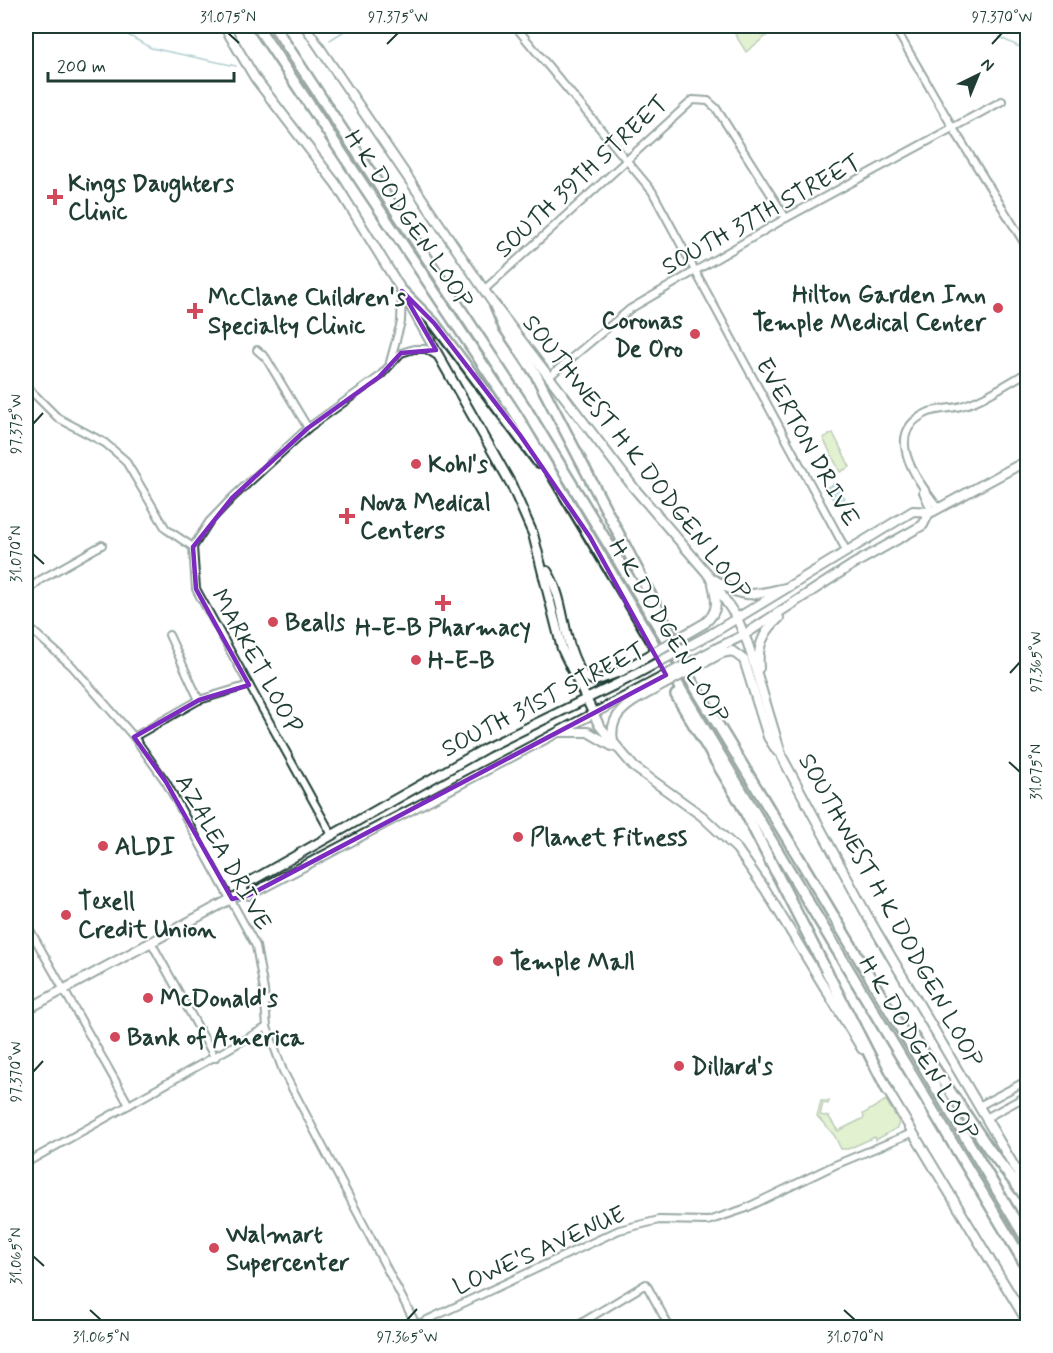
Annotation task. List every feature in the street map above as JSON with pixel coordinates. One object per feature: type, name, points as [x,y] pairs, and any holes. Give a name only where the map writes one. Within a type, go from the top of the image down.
[{"type":"highway","name":"H K DODGEN LOOP","points":[[257,26],[516,414],[1028,1269]]},
{"type":"highway","name":"H K DODGEN LOOP","points":[[274,26],[481,337],[595,519],[1028,1242]]},
{"type":"highway","points":[[402,291],[434,323],[505,417],[590,537]]},
{"type":"highway","points":[[495,306],[504,327],[535,373],[669,632],[729,734],[745,770]]},
{"type":"highway","points":[[643,628],[674,690],[740,802],[888,1091]]},
{"type":"highway","points":[[861,960],[989,1149],[1028,1200]]},
{"type":"main road","points":[[224,26],[255,78],[336,184],[402,291],[511,484],[533,534],[542,562],[562,649],[593,715],[615,746],[634,767],[702,816],[737,849],[765,889],[1028,1323]]},
{"type":"main road","name":"SOUTHWEST H K DODGEN LOOP","points":[[305,26],[495,306],[634,488],[709,577],[737,618],[782,757],[868,919],[1028,1190]]},
{"type":"main road","name":"SOUTH 31ST STREET","points":[[242,893],[249,895],[496,766],[554,732],[638,694],[720,650],[812,593],[852,565],[923,525],[933,511],[1028,460]]},
{"type":"main road","name":"SOUTH 31ST STREET","points":[[26,1010],[232,899],[242,893],[244,885],[529,726],[627,679],[711,634],[792,587],[846,550],[913,511],[933,511]]},
{"type":"main road","points":[[542,562],[555,584],[570,645],[584,676],[596,681],[622,670],[705,623],[713,616],[717,606],[709,577]]},
{"type":"main road","points":[[709,577],[734,593],[750,596],[792,587]]},
{"type":"main road","points":[[761,687],[758,654],[765,634],[778,618],[812,593]]},
{"type":"main road","points":[[720,650],[732,651],[744,660],[768,737],[782,757]]},
{"type":"main road","points":[[615,746],[613,724],[618,714],[638,694]]},
{"type":"main road","points":[[554,732],[588,732],[615,746]]},
{"type":"street","name":"EVERTON DRIVE","points":[[515,26],[652,191],[846,550]]},
{"type":"street","points":[[894,26],[952,128],[1028,249]]},
{"type":"street","name":"SOUTH 39TH STREET","points":[[484,290],[687,103],[699,99],[708,101],[716,108],[786,218]]},
{"type":"street","name":"SOUTH 37TH STREET","points":[[550,376],[630,309],[786,218],[1002,101]]},
{"type":"street","points":[[389,363],[397,343],[404,309],[402,291]]},
{"type":"street","points":[[26,386],[58,418],[117,451],[125,460],[166,529],[193,547],[209,522],[232,498],[308,428],[379,376],[401,353],[414,349],[426,349],[441,358]]},
{"type":"street","points":[[257,350],[266,358],[308,428]]},
{"type":"street","points":[[933,511],[906,453],[905,442],[913,422],[936,410],[962,406],[1028,372]]},
{"type":"street","points":[[26,592],[40,580],[102,544]]},
{"type":"street","name":"MARKET LOOP","points":[[193,547],[196,589],[332,835]]},
{"type":"street","name":"AZALEA DRIVE","points":[[26,625],[72,666],[134,737],[166,782],[232,899],[256,946],[264,990],[267,1027],[283,1071],[415,1327]]},
{"type":"street","points":[[169,635],[199,700]]},
{"type":"street","points":[[134,737],[199,700],[249,685]]},
{"type":"street","points":[[26,923],[129,1105]]},
{"type":"street","points":[[151,942],[215,1058]]},
{"type":"street","points":[[26,1163],[267,1027]]},
{"type":"street","points":[[979,1106],[1028,1080]]},
{"type":"street","points":[[986,1118],[1028,1095]]},
{"type":"street","name":"LOWE'S AVENUE","points":[[415,1327],[619,1230],[659,1220],[708,1221],[744,1209],[912,1132]]},
{"type":"street","points":[[572,1327],[646,1284],[670,1328]]},
{"type":"highlighted area","points":[[402,291],[434,323],[520,435],[590,537],[666,675],[249,895],[232,899],[166,782],[134,737],[199,700],[249,685],[196,589],[193,547],[232,498],[308,428],[379,377],[401,353],[436,350]]},
{"type":"green space","points":[[730,26],[779,26],[746,52]]},
{"type":"green space","points":[[833,433],[850,467],[840,472],[823,438]]},
{"type":"green space","points":[[886,1100],[899,1122],[897,1128],[876,1140],[875,1137],[848,1149],[841,1149],[834,1135],[817,1116],[821,1101],[829,1101],[828,1104],[823,1103],[820,1115],[829,1117],[838,1131],[864,1118],[863,1114]]},
{"type":"water","points":[[835,483],[845,498],[836,504],[826,488]]},
{"type":"waterway","points":[[112,26],[151,48],[236,66]]},
{"type":"waterway","points":[[330,40],[352,26]]},
{"type":"waterway","points":[[962,26],[968,28]]},
{"type":"waterway","points":[[999,37],[1028,51]]},
{"type":"place","name":"Kings Daughters Clinic","points":[[55,197]]},
{"type":"place","name":"Hilton Garden Inn Temple Medical Center","points":[[998,308]]},
{"type":"place","name":"McClane Children's Specialty Clinic","points":[[195,311]]},
{"type":"place","name":"Coronas De Oro","points":[[695,334]]},
{"type":"place","name":"Kohl's","points":[[416,464]]},
{"type":"place","name":"Nova Medical Centers","points":[[347,516]]},
{"type":"place","name":"H-E-B Pharmacy","points":[[443,603]]},
{"type":"place","name":"Bealls","points":[[273,622]]},
{"type":"place","name":"H-E-B","points":[[416,660]]},
{"type":"place","name":"Planet Fitness","points":[[518,837]]},
{"type":"place","name":"ALDI","points":[[103,846]]},
{"type":"place","name":"Texell Credit Union","points":[[66,915]]},
{"type":"place","name":"Temple Mall","points":[[498,961]]},
{"type":"place","name":"McDonald's","points":[[148,998]]},
{"type":"place","name":"Bank of America","points":[[115,1037]]},
{"type":"place","name":"Dillard's","points":[[679,1066]]},
{"type":"place","name":"Walmart Supercenter","points":[[214,1248]]}]
